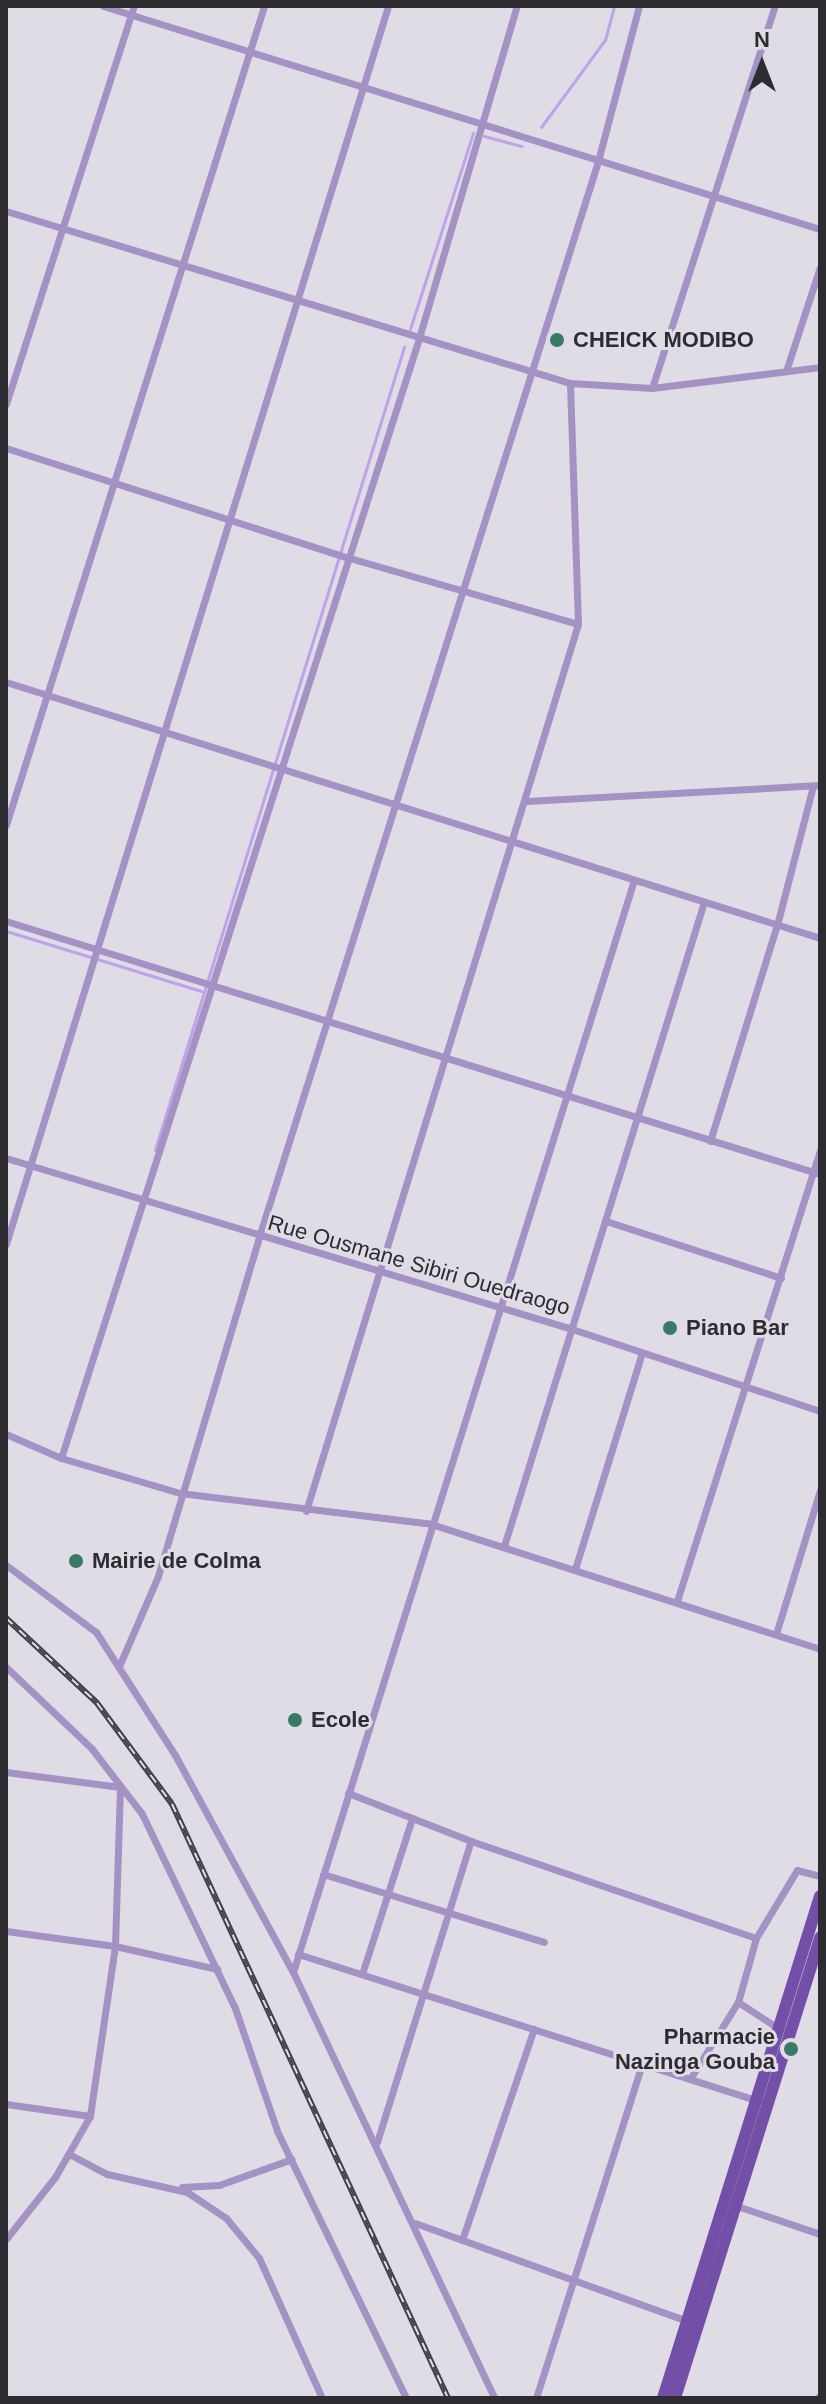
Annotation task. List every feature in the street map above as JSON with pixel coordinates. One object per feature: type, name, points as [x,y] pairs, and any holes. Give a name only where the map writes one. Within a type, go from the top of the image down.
[{"type":"main road","points":[[675,2398],[693,2323],[784,2031],[820,1896]]},
{"type":"main road","points":[[784,2031],[820,1937]]},
{"type":"main road","points":[[663,2398],[737,2206],[762,2103]]},
{"type":"street","points":[[103,6],[132,10],[250,54],[363,86],[716,199],[820,229]]},
{"type":"street","points":[[6,825],[111,481],[264,6]]},
{"type":"street","points":[[6,1244],[388,6]]},
{"type":"street","points":[[61,1458],[215,986],[346,557],[419,338],[517,6]]},
{"type":"street","points":[[120,1664],[143,1621],[529,370],[598,161],[639,6]]},
{"type":"street","points":[[652,388],[716,199],[775,6]]},
{"type":"street","points":[[6,404],[132,10]]},
{"type":"street","points":[[6,211],[570,383],[652,388],[820,367]]},
{"type":"street","points":[[786,371],[820,267]]},
{"type":"street","points":[[306,1511],[514,843],[578,624],[570,383]]},
{"type":"street","points":[[6,448],[346,557],[578,624]]},
{"type":"street","points":[[6,682],[280,771],[397,804],[820,938]]},
{"type":"street","points":[[526,801],[816,785],[777,925],[710,1141]]},
{"type":"street","points":[[293,1972],[634,880]]},
{"type":"street","points":[[504,1546],[704,902]]},
{"type":"street","points":[[6,921],[816,1173]]},
{"type":"street","points":[[677,1601],[816,1173],[820,1149]]},
{"type":"street","name":"Rue Ousmane Sibiri Ouedraogo","points":[[6,1158],[379,1274],[572,1329],[820,1411]]},
{"type":"street","points":[[606,1221],[781,1278]]},
{"type":"street","points":[[575,1569],[642,1353]]},
{"type":"street","points":[[6,1434],[61,1458],[180,1493],[306,1511],[431,1524],[820,1649]]},
{"type":"street","points":[[776,1634],[820,1490]]},
{"type":"street","points":[[6,1565],[84,1620],[120,1664],[293,1972],[377,2142],[494,2398]]},
{"type":"street","points":[[6,1667],[92,1749],[142,1814],[174,1872],[217,1969],[264,2101],[406,2398]]},
{"type":"street","points":[[6,1772],[120,1787]]},
{"type":"street","points":[[6,2239],[69,2154],[90,2116],[115,1946],[120,1787]]},
{"type":"street","points":[[348,1793],[471,1841],[756,1938]]},
{"type":"street","points":[[362,1974],[412,1818]]},
{"type":"street","points":[[377,2142],[471,1841]]},
{"type":"street","points":[[690,2079],[738,2002],[756,1938],[797,1870],[820,1876]]},
{"type":"street","points":[[323,1874],[544,1942]]},
{"type":"street","points":[[6,1931],[115,1946],[217,1969]]},
{"type":"street","points":[[298,1954],[762,2103]]},
{"type":"street","points":[[738,2002],[784,2031]]},
{"type":"street","points":[[462,2240],[534,2029]]},
{"type":"street","points":[[536,2398],[642,2064]]},
{"type":"street","points":[[6,2104],[90,2116]]},
{"type":"street","points":[[69,2154],[107,2174],[176,2188],[199,2198],[247,2239],[322,2398]]},
{"type":"street","points":[[176,2188],[219,2185],[292,2159]]},
{"type":"street","points":[[737,2206],[820,2234]]},
{"type":"street","points":[[415,2223],[693,2323]]},
{"type":"waterway","points":[[541,127],[605,40],[614,6]]},
{"type":"waterway","points":[[410,329],[473,133]]},
{"type":"waterway","points":[[484,136],[522,146]]},
{"type":"waterway","points":[[155,1150],[404,347]]},
{"type":"waterway","points":[[6,931],[201,991]]},
{"type":"railway","points":[[6,1618],[97,1703],[172,1804],[448,2398]]},
{"type":"place","name":"CHEICK MODIBO","points":[[557,340]]},
{"type":"place","name":"Piano Bar","points":[[670,1328]]},
{"type":"place","name":"Mairie de Colma","points":[[76,1561]]},
{"type":"place","name":"Ecole","points":[[295,1720]]},
{"type":"place","name":"Pharmacie Nazinga Gouba","points":[[791,2049]]}]
